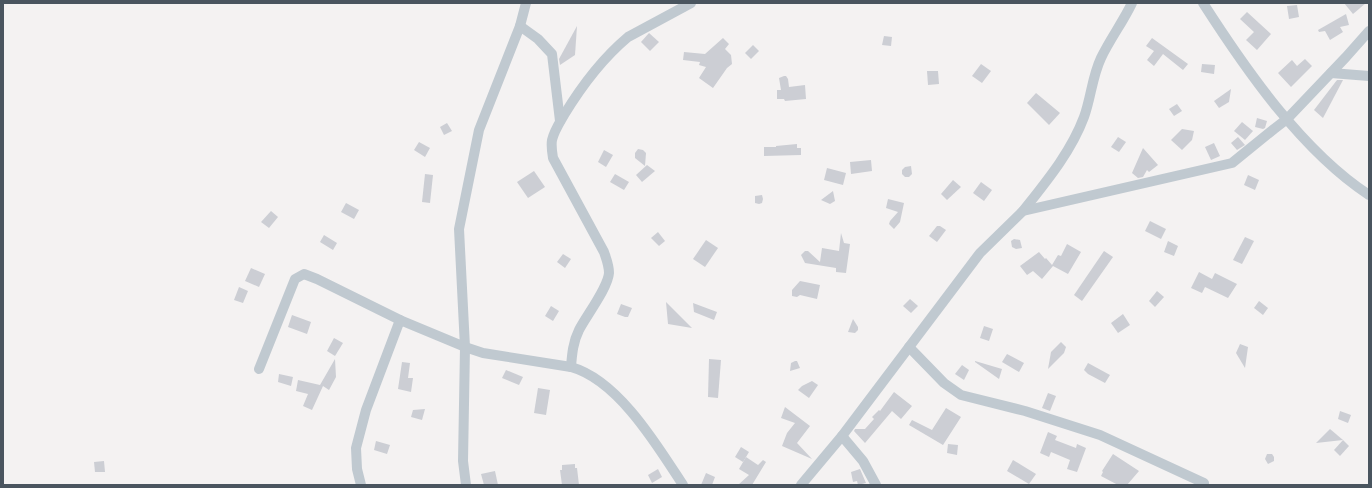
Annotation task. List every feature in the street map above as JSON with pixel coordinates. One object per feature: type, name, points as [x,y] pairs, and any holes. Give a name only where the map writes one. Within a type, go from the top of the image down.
[{"type":"street","points":[[466,485],[463,461],[465,347],[459,229],[479,130],[520,26],[526,3]]},
{"type":"street","points":[[571,367],[574,341],[579,329],[606,284],[609,274],[604,252],[553,158],[551,148],[553,138],[560,121],[583,86],[620,44],[628,37],[691,3]]},
{"type":"street","points":[[801,485],[842,436],[980,253],[1023,211],[1049,178],[1078,133],[1085,115],[1101,58],[1132,3]]},
{"type":"street","points":[[1203,3],[1234,52],[1287,119],[1309,144],[1353,184],[1369,195]]},
{"type":"street","points":[[520,26],[538,39],[552,54],[560,121]]},
{"type":"street","points":[[1023,211],[1232,163],[1287,119],[1369,31]]},
{"type":"street","points":[[1331,73],[1369,76]]},
{"type":"street","points":[[259,369],[295,279],[304,274],[400,320],[465,347],[483,353],[583,370],[594,377],[616,396],[635,415],[683,485]]},
{"type":"street","points":[[361,485],[357,469],[356,448],[366,410],[400,320]]},
{"type":"street","points":[[909,347],[944,383],[961,395],[1025,411],[1100,435],[1204,483]]},
{"type":"street","points":[[842,436],[864,462],[876,485]]},
{"type":"building","points":[[1344,3],[1366,3],[1353,14]]},
{"type":"building","points":[[1297,5],[1299,17],[1289,19],[1287,6]]},
{"type":"building","points":[[1247,12],[1271,34],[1257,50],[1246,40],[1254,32],[1240,19]]},
{"type":"building","points":[[1346,14],[1349,25],[1340,27],[1343,32],[1330,40],[1325,31],[1319,32],[1318,30]]},
{"type":"building","points":[[577,26],[575,55],[560,65],[559,59]]},
{"type":"building","points":[[649,33],[659,42],[650,51],[641,42]]},
{"type":"building","points":[[884,36],[892,37],[891,46],[882,45]]},
{"type":"building","points":[[723,38],[729,44],[725,49],[731,55],[732,64],[727,68],[713,88],[699,78],[706,67],[699,65],[700,62],[683,60],[684,52],[705,54]]},
{"type":"building","points":[[1152,38],[1188,64],[1183,70],[1163,54],[1154,66],[1147,60],[1154,51],[1146,46]]},
{"type":"building","points":[[753,45],[759,51],[751,59],[745,53]]},
{"type":"building","points":[[1305,59],[1312,66],[1291,87],[1278,73],[1292,60],[1297,66]]},
{"type":"building","points":[[981,64],[991,71],[982,83],[972,76]]},
{"type":"building","points":[[1202,64],[1215,65],[1214,74],[1201,72]]},
{"type":"building","points":[[927,71],[938,71],[939,84],[928,85]]},
{"type":"building","points":[[784,76],[788,79],[789,87],[805,85],[806,99],[785,101],[784,99],[777,99],[777,90],[781,90],[779,78]]},
{"type":"building","points":[[1337,80],[1343,80],[1323,118],[1314,110]]},
{"type":"building","points":[[1231,89],[1229,102],[1219,108],[1214,101]]},
{"type":"building","points":[[1036,93],[1060,113],[1049,125],[1027,103]]},
{"type":"building","points":[[1177,104],[1182,111],[1174,116],[1169,109]]},
{"type":"building","points":[[1257,118],[1267,121],[1265,128],[1255,127]]},
{"type":"building","points":[[1242,122],[1253,131],[1245,140],[1234,131]]},
{"type":"building","points":[[447,123],[452,131],[444,135],[440,127]]},
{"type":"building","points":[[1182,129],[1194,131],[1192,140],[1182,150],[1171,140]]},
{"type":"building","points":[[1118,137],[1126,142],[1119,152],[1111,147]]},
{"type":"building","points":[[1238,137],[1245,145],[1237,150],[1231,143]]},
{"type":"building","points":[[419,142],[430,148],[425,157],[414,150]]},
{"type":"building","points":[[1214,143],[1220,156],[1211,160],[1205,147]]},
{"type":"building","points":[[797,144],[797,148],[801,148],[801,155],[764,156],[764,147]]},
{"type":"building","points":[[1143,148],[1158,165],[1149,172],[1147,170],[1143,177],[1138,178],[1132,173]]},
{"type":"building","points":[[638,149],[643,150],[646,153],[645,166],[635,158],[635,153]]},
{"type":"building","points":[[604,150],[613,155],[606,167],[598,162]]},
{"type":"building","points":[[871,160],[872,171],[851,174],[850,162]]},
{"type":"building","points":[[647,165],[655,171],[642,182],[636,175]]},
{"type":"building","points":[[911,166],[912,174],[909,177],[905,177],[902,174],[902,170],[905,167]]},
{"type":"building","points":[[827,168],[846,173],[843,185],[824,180]]},
{"type":"building","points":[[534,171],[545,187],[528,198],[517,182]]},
{"type":"building","points":[[425,174],[433,175],[430,203],[422,202]]},
{"type":"building","points":[[615,174],[629,182],[624,190],[610,182]]},
{"type":"building","points":[[1248,175],[1259,180],[1255,190],[1244,185]]},
{"type":"building","points":[[953,180],[961,187],[947,200],[941,194]]},
{"type":"building","points":[[981,182],[992,190],[984,201],[973,193]]},
{"type":"building","points":[[833,191],[835,201],[830,204],[821,200]]},
{"type":"building","points":[[762,195],[762,203],[755,203],[755,196]]},
{"type":"building","points":[[888,199],[904,203],[900,222],[894,229],[889,224],[898,212],[886,208]]},
{"type":"building","points":[[346,203],[359,210],[354,219],[341,212]]},
{"type":"building","points":[[271,211],[278,217],[269,228],[261,222]]},
{"type":"building","points":[[1150,221],[1166,229],[1161,239],[1145,231]]},
{"type":"building","points":[[937,226],[940,226],[946,230],[937,242],[929,236]]},
{"type":"building","points":[[658,232],[665,241],[659,246],[651,238]]},
{"type":"building","points":[[841,233],[844,243],[850,244],[846,273],[836,272],[836,268],[805,263],[801,255],[805,251],[808,251],[820,262],[822,248],[839,251]]},
{"type":"building","points":[[324,235],[337,243],[333,250],[320,242]]},
{"type":"building","points":[[1245,237],[1254,241],[1242,264],[1233,260]]},
{"type":"building","points":[[1014,239],[1020,240],[1022,248],[1016,249],[1012,247],[1011,241]]},
{"type":"building","points":[[706,240],[718,248],[705,267],[693,259]]},
{"type":"building","points":[[1168,241],[1178,246],[1174,256],[1164,252]]},
{"type":"building","points":[[1067,244],[1081,252],[1068,274],[1053,266],[1042,279],[1033,271],[1027,275],[1020,266],[1039,252],[1052,265],[1058,255],[1061,256]]},
{"type":"building","points":[[1104,251],[1113,257],[1082,301],[1074,295]]},
{"type":"building","points":[[563,254],[571,259],[565,268],[557,262]]},
{"type":"building","points":[[251,268],[265,274],[259,287],[245,281]]},
{"type":"building","points":[[1199,272],[1212,279],[1215,273],[1237,284],[1228,298],[1205,287],[1202,293],[1191,288]]},
{"type":"building","points":[[800,281],[820,285],[817,299],[800,295],[797,297],[792,296],[792,290]]},
{"type":"building","points":[[239,287],[248,291],[243,303],[234,300]]},
{"type":"building","points":[[1157,291],[1164,297],[1155,307],[1149,301]]},
{"type":"building","points":[[910,299],[918,306],[911,313],[903,306]]},
{"type":"building","points":[[1259,301],[1268,308],[1263,315],[1254,308]]},
{"type":"building","points":[[666,302],[692,328],[668,324]]},
{"type":"building","points":[[693,303],[717,312],[714,320],[694,312]]},
{"type":"building","points":[[621,304],[632,308],[628,317],[617,314]]},
{"type":"building","points":[[551,306],[559,311],[553,321],[545,316]]},
{"type":"building","points":[[1123,314],[1130,325],[1118,333],[1111,323]]},
{"type":"building","points":[[292,315],[311,322],[307,334],[288,327]]},
{"type":"building","points":[[853,319],[858,327],[858,330],[855,333],[848,332]]},
{"type":"building","points":[[984,326],[993,329],[989,341],[980,338]]},
{"type":"building","points":[[334,338],[343,343],[335,356],[327,351]]},
{"type":"building","points":[[1061,342],[1066,347],[1064,353],[1048,369],[1051,352]]},
{"type":"building","points":[[1240,344],[1248,347],[1245,368],[1236,353]]},
{"type":"building","points":[[1007,354],[1024,363],[1019,372],[1002,362]]},
{"type":"building","points":[[335,359],[336,377],[329,390],[323,386],[312,410],[303,406],[308,394],[296,391],[298,380],[320,385]]},
{"type":"building","points":[[709,359],[721,360],[718,398],[708,397]]},
{"type":"building","points":[[797,361],[800,368],[790,371],[791,363]]},
{"type":"building","points":[[402,362],[410,363],[408,378],[413,378],[411,392],[398,389]]},
{"type":"building","points":[[975,362],[1002,369],[999,379]]},
{"type":"building","points":[[1088,363],[1110,375],[1105,383],[1088,374],[1084,370]]},
{"type":"building","points":[[962,365],[969,370],[964,380],[955,374]]},
{"type":"building","points":[[506,370],[523,377],[519,385],[502,378]]},
{"type":"building","points":[[279,374],[293,377],[291,386],[278,382]]},
{"type":"building","points":[[812,381],[818,385],[809,398],[798,390],[802,386]]},
{"type":"building","points":[[538,388],[550,390],[546,415],[534,413]]},
{"type":"building","points":[[894,392],[912,406],[901,419],[892,411],[865,443],[854,431],[855,429],[865,429],[874,419],[872,417],[879,410],[880,411]]},
{"type":"building","points":[[1048,393],[1056,396],[1050,411],[1042,408]]},
{"type":"building","points":[[785,407],[810,426],[797,443],[812,459],[782,446],[787,433],[795,423],[781,418]]},
{"type":"building","points":[[946,408],[961,417],[943,445],[909,425],[912,420],[932,430]]},
{"type":"building","points":[[425,409],[422,420],[411,417],[413,410]]},
{"type":"building","points":[[1340,411],[1351,415],[1348,423],[1338,419]]},
{"type":"building","points":[[1330,429],[1343,440],[1316,443]]},
{"type":"building","points":[[1048,432],[1057,436],[1055,440],[1076,448],[1077,444],[1086,448],[1077,472],[1067,469],[1070,460],[1051,452],[1049,457],[1040,453]]},
{"type":"building","points":[[1343,440],[1349,446],[1340,456],[1334,450]]},
{"type":"building","points":[[376,441],[390,445],[387,454],[374,450]]},
{"type":"building","points":[[948,444],[958,445],[957,455],[947,453]]},
{"type":"building","points":[[741,447],[749,452],[743,462],[735,457]]},
{"type":"building","points":[[1113,454],[1139,471],[1127,485],[1118,485],[1101,476],[1102,471]]},
{"type":"building","points":[[1267,454],[1272,454],[1274,457],[1274,461],[1268,464],[1265,459]]},
{"type":"building","points":[[746,457],[758,465],[763,460],[766,462],[752,485],[738,485],[749,475],[739,469]]},
{"type":"building","points":[[1013,460],[1036,474],[1029,484],[1007,471]]},
{"type":"building","points":[[104,461],[105,472],[95,472],[94,462]]},
{"type":"building","points":[[575,464],[575,468],[577,468],[579,485],[562,485],[560,470],[562,470],[562,465]]},
{"type":"building","points":[[658,469],[662,477],[652,483],[648,475]]},
{"type":"building","points":[[860,469],[866,483],[858,485],[857,481],[853,482],[851,472]]},
{"type":"building","points":[[495,471],[498,485],[484,485],[481,474]]},
{"type":"building","points":[[706,473],[715,477],[712,485],[701,485]]}]
